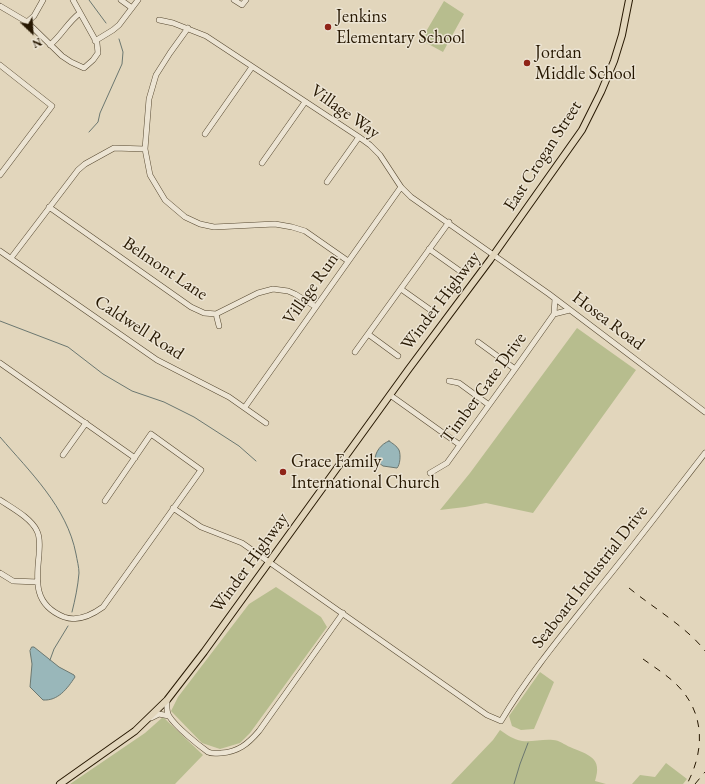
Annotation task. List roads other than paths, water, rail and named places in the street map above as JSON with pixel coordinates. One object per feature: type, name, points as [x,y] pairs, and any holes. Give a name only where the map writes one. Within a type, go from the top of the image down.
[{"type":"main road","name":"East Crogan Street","points":[[494,254],[582,130],[601,92],[614,61],[622,35],[629,0]]},
{"type":"main road","name":"Winder Highway","points":[[60,784],[117,745],[151,718],[168,700],[494,254]]},
{"type":"street","points":[[2,0],[0,4],[27,22],[50,45],[71,62],[84,68],[94,60],[98,53],[97,44],[73,0]]},
{"type":"street","points":[[27,22],[34,16],[43,0]]},
{"type":"street","points":[[121,0],[132,8]]},
{"type":"street","points":[[95,41],[119,25],[138,0]]},
{"type":"street","points":[[234,0],[242,5],[246,0]]},
{"type":"street","points":[[50,45],[59,37],[70,20],[80,13]]},
{"type":"street","name":"Village Way","points":[[159,20],[188,28],[206,36],[359,137],[380,155],[401,187],[411,197],[494,254]]},
{"type":"street","points":[[188,28],[156,75],[150,99],[145,148],[150,175],[165,200],[185,217],[200,224],[214,228],[275,224],[305,231],[348,261]]},
{"type":"street","points":[[0,65],[52,106],[0,175]]},
{"type":"street","points":[[205,134],[252,67]]},
{"type":"street","points":[[262,163],[306,102]]},
{"type":"street","points":[[327,182],[359,137]]},
{"type":"street","points":[[11,258],[78,170],[85,164],[114,148],[145,148]]},
{"type":"street","name":"Village Run","points":[[245,407],[401,187]]},
{"type":"street","name":"Belmont Lane","points":[[49,207],[191,307],[204,313],[216,314],[258,293],[273,289],[288,291],[316,307]]},
{"type":"street","points":[[355,352],[449,222]]},
{"type":"street","points":[[429,249],[460,271]]},
{"type":"street","name":"Caldwell Road","points":[[0,251],[157,360],[222,393],[245,407],[266,423]]},
{"type":"street","name":"Hosea Road","points":[[494,254],[705,412]]},
{"type":"street","points":[[401,288],[432,311]]},
{"type":"street","points":[[555,299],[554,314],[570,310]]},
{"type":"street","points":[[216,314],[219,326]]},
{"type":"street","name":"Timber Gate Drive","points":[[430,473],[447,463],[554,314]]},
{"type":"street","points":[[368,334],[398,356]]},
{"type":"street","points":[[478,342],[515,369]]},
{"type":"street","points":[[0,362],[135,458]]},
{"type":"street","points":[[449,382],[459,383],[489,405]]},
{"type":"street","points":[[390,395],[460,445]]},
{"type":"street","points":[[63,455],[86,424]]},
{"type":"street","points":[[0,500],[27,519],[36,529],[40,539],[37,575],[38,591],[45,605],[57,614],[69,619],[81,618],[94,614],[103,606],[201,470],[151,434],[105,502]]},
{"type":"street","name":"Seaboard Industrial Drive","points":[[343,613],[486,715],[501,721],[521,691],[574,620],[705,453]]},
{"type":"street","points":[[168,700],[167,710],[169,716],[193,740],[210,753],[232,752],[244,746],[259,731],[343,613],[242,543],[201,527],[173,508]]},
{"type":"street","points":[[0,574],[13,581],[38,582]]},
{"type":"street","points":[[151,718],[159,714],[169,716]]},
{"type":"water","points":[[389,441],[399,450],[400,460],[397,468],[383,466],[375,460],[379,449],[383,444]]},
{"type":"water","points":[[32,647],[75,677],[62,693],[53,699],[43,700],[30,687],[32,664],[30,651]]},
{"type":"waterway","points":[[89,0],[106,23]]},
{"type":"waterway","points":[[89,132],[98,122],[100,113],[122,64],[123,52],[119,39]]},
{"type":"waterway","points":[[0,321],[68,347],[103,374],[132,391],[164,402],[194,417],[239,446],[256,461]]},
{"type":"waterway","points":[[0,437],[46,491],[65,521],[76,554],[79,573],[72,612]]},
{"type":"waterway","points":[[50,660],[54,649],[68,626]]},
{"type":"waterway","points":[[514,784],[528,743]]},
{"type":"railway","points":[[629,588],[680,626],[698,642],[705,651]]},
{"type":"railway","points":[[643,659],[665,674],[677,685],[693,708],[699,732],[699,745],[697,758],[687,784]]},
{"type":"railway","points":[[695,784],[705,772]]},
{"type":"place","name":"Jenkins Elementary School","points":[[328,27]]},
{"type":"place","name":"Jordan Middle School","points":[[527,63]]},
{"type":"place","name":"Grace Family International Church","points":[[283,472]]}]
